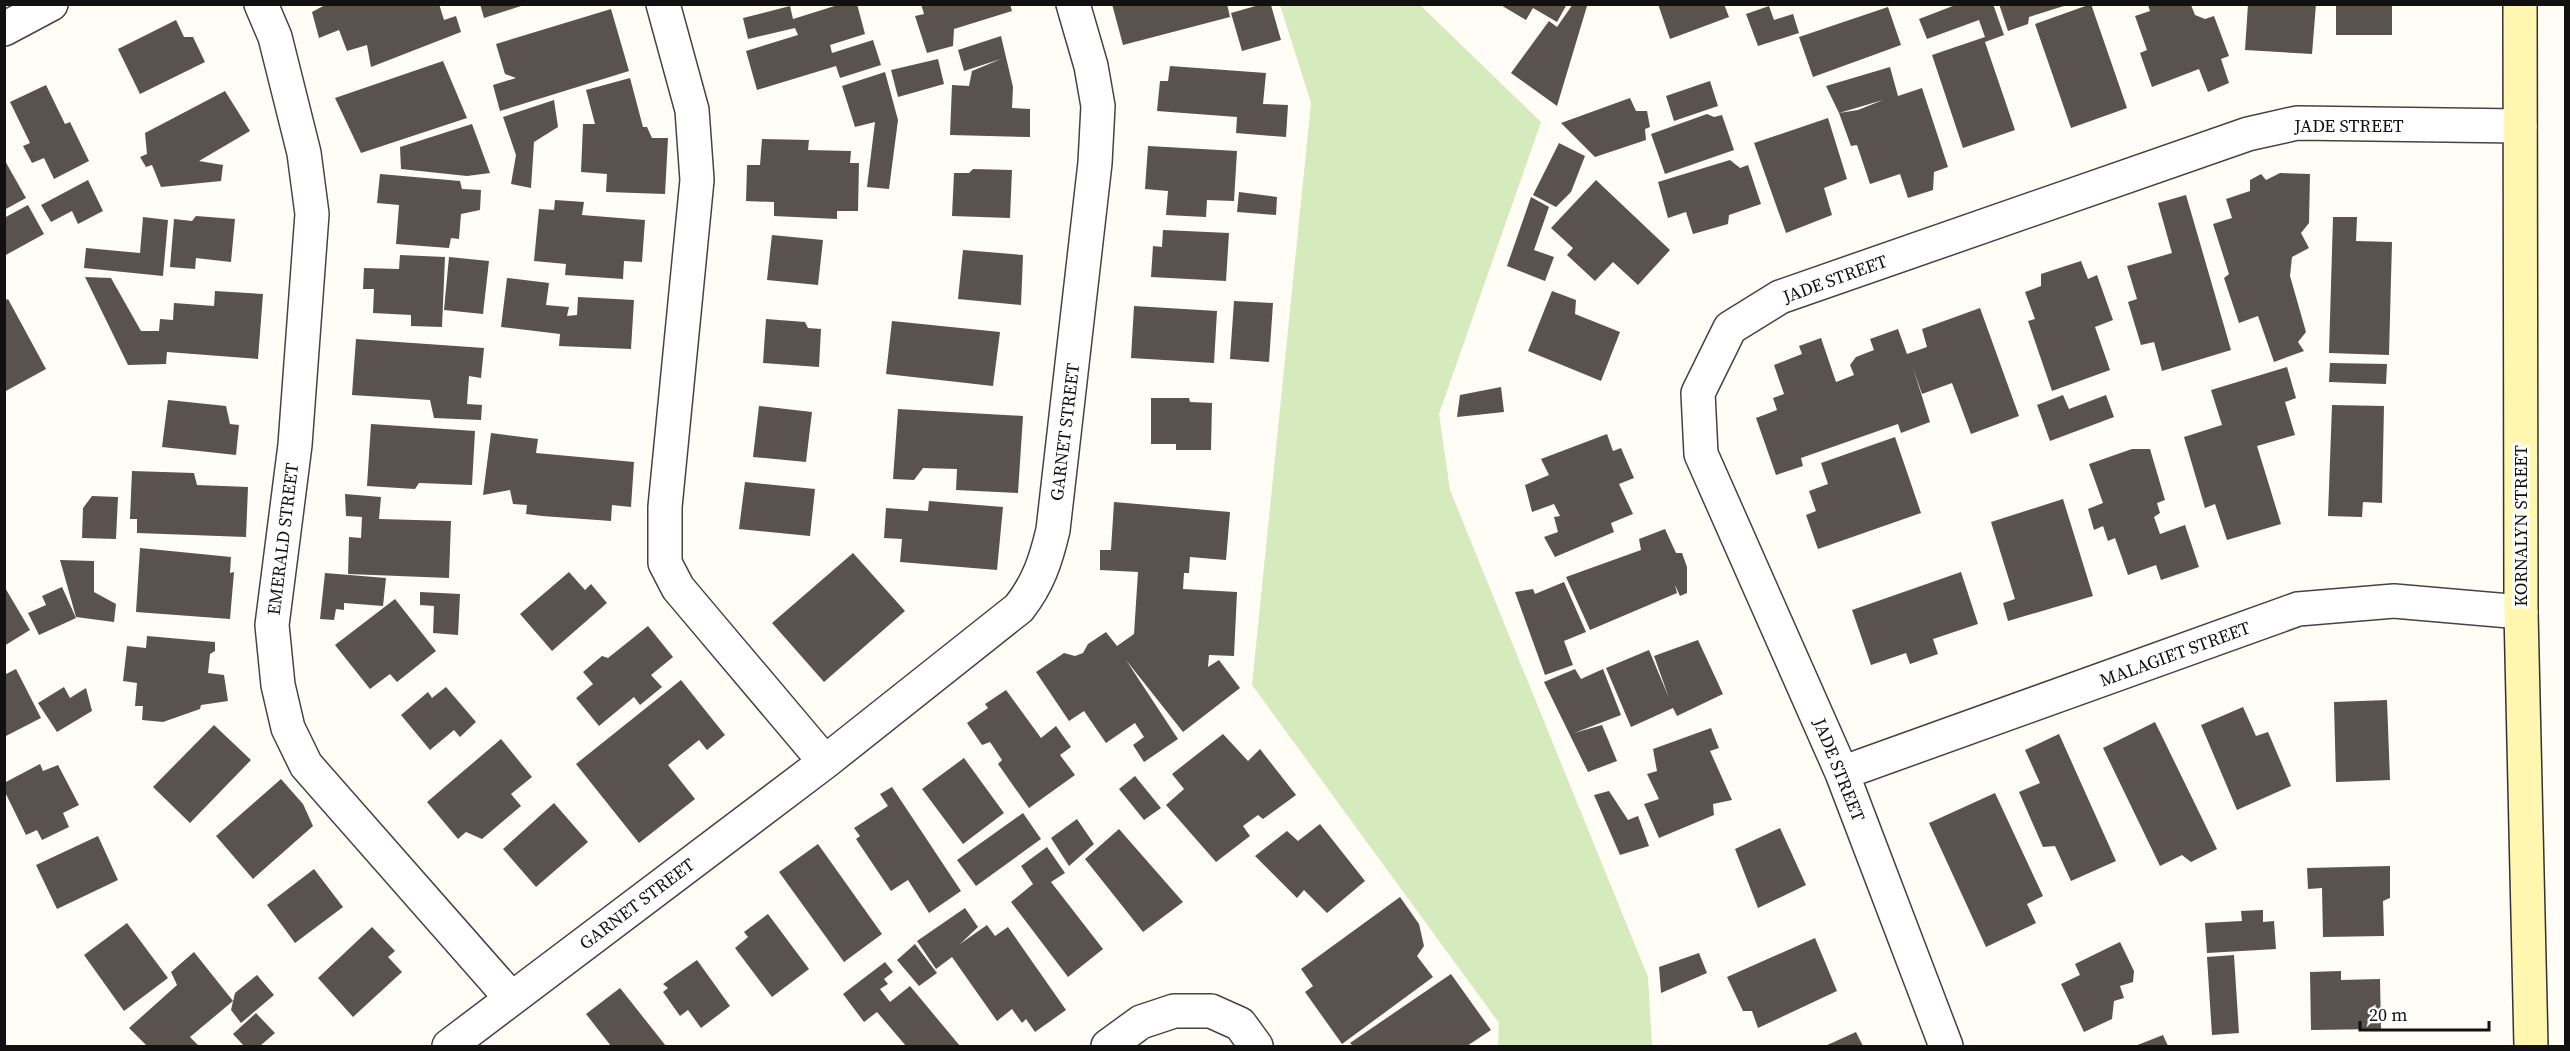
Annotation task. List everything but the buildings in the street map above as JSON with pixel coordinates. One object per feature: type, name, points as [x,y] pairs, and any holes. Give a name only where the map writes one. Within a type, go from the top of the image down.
[{"type":"street","points":[[4,29],[51,4]]},
{"type":"street","name":"EMERALD STREET","points":[[261,4],[275,38],[304,153],[312,214],[295,445],[272,625],[278,685],[288,728],[306,765],[511,998]]},
{"type":"street","points":[[663,4],[692,110],[697,180],[665,507],[665,562],[678,588],[825,762]]},
{"type":"street","name":"GARNET STREET","points":[[449,1047],[825,762],[1019,608],[1034,589],[1045,564],[1053,530],[1096,152],[1098,106],[1091,66],[1073,4]]},
{"type":"street","name":"KORNALYN STREET","points":[[2520,4],[2521,612],[2531,1047]]},
{"type":"street","name":"JADE STREET","points":[[1946,1047],[1842,773],[1701,454],[1698,393],[1730,328],[1780,297],[2248,134],[2297,123],[2520,126]]},
{"type":"street","name":"MALAGIET STREET","points":[[1842,773],[2298,609],[2394,601],[2521,612]]},
{"type":"street","points":[[1108,1047],[1141,1022],[1174,1011],[1211,1011],[1240,1024],[1256,1047]]},
{"type":"green space","points":[[1280,5],[1420,5],[1541,122],[1439,414],[1450,490],[1648,977],[1652,1046],[1498,1046],[1499,1023],[1252,685],[1311,103]]}]
